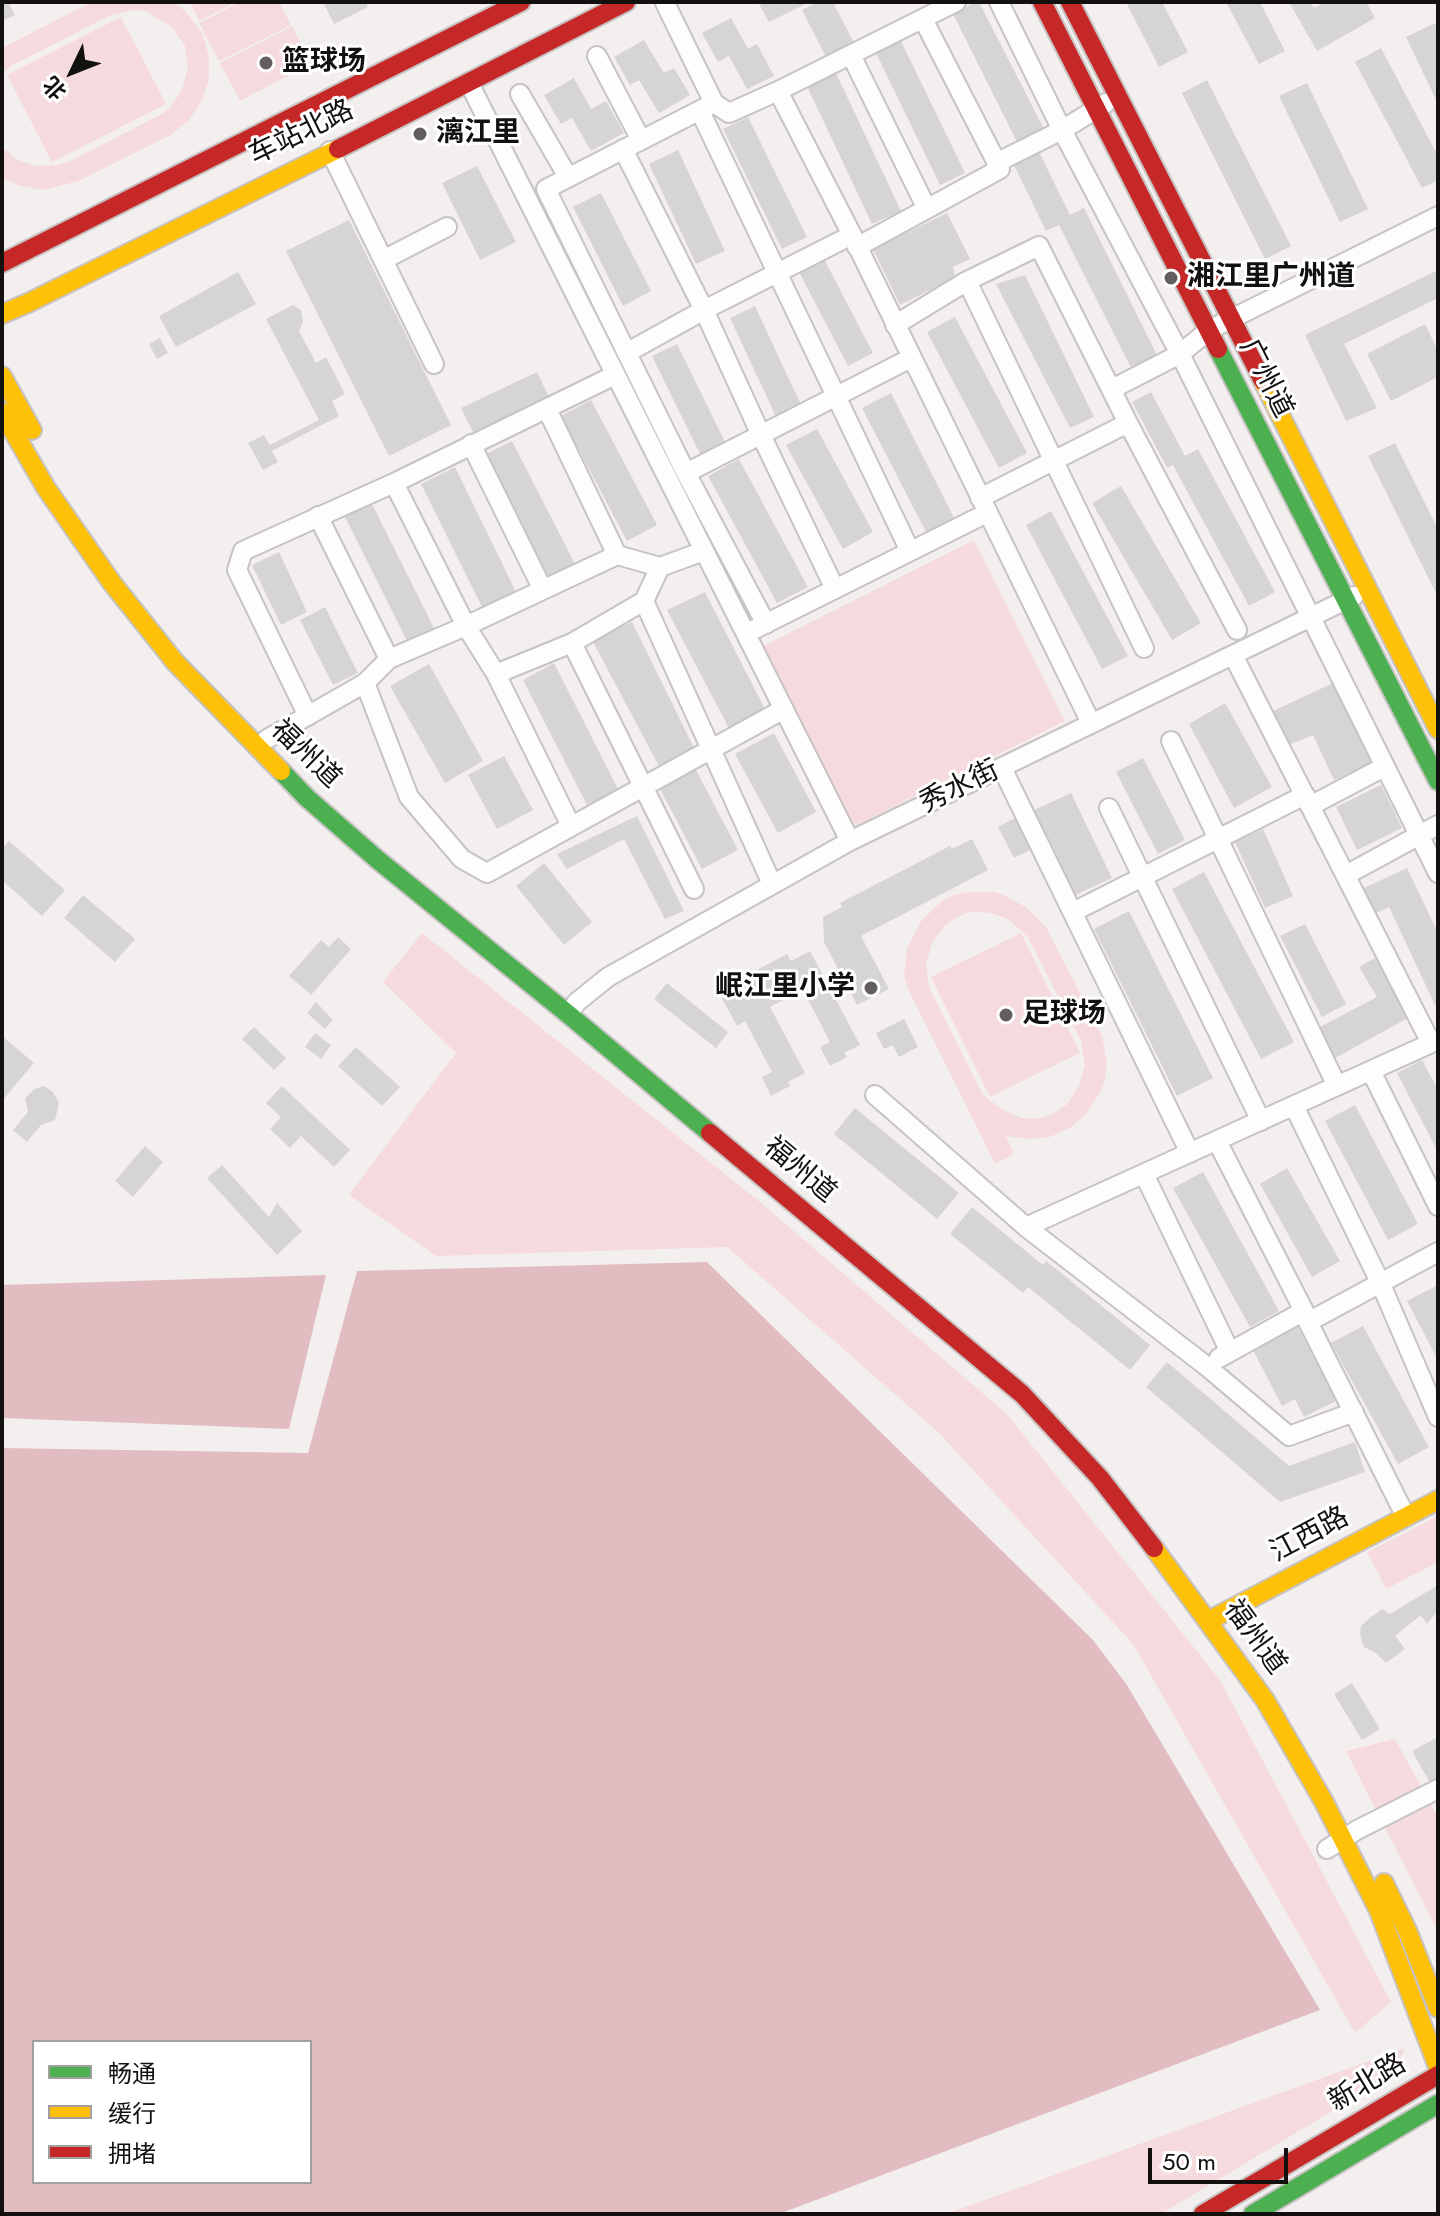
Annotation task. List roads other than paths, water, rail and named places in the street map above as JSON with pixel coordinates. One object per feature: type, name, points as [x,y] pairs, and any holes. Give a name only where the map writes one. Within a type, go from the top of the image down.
[{"type":"main road","name":"车站北路","points":[[2,263],[521,2]]},
{"type":"main road","name":"车站北路","points":[[2,314],[626,2]]},
{"type":"main road","name":"广州道","points":[[1042,2],[1438,781]]},
{"type":"main road","name":"广州道","points":[[1070,2],[1438,729]]},
{"type":"main road","name":"福州道","points":[[2,376],[63,488],[133,588],[203,675],[317,790],[573,1008],[1022,1377],[1137,1503],[1214,1617],[1280,1696],[1342,1840],[1379,1911],[1438,2067]]},
{"type":"main road","name":"福州道","points":[[2,412],[46,488],[112,583],[175,662],[307,798],[378,860],[573,1008]]},
{"type":"main road","name":"江西路","points":[[1214,1617],[1438,1500]]},
{"type":"main road","name":"福州道","points":[[1342,1840],[1407,1930],[1438,2008]]},
{"type":"main road","name":"新北路","points":[[1203,2214],[1438,2075]]},
{"type":"main road","name":"新北路","points":[[1253,2214],[1438,2104]]},
{"type":"street","points":[[766,624],[686,473],[546,189],[707,107],[729,113],[956,2]]},
{"type":"street","points":[[999,2],[1062,130],[1180,354],[1438,873]]},
{"type":"street","points":[[665,3],[777,274],[910,551]]},
{"type":"street","points":[[628,352],[777,274],[927,209],[1000,169],[923,19]]},
{"type":"street","points":[[851,55],[927,209]]},
{"type":"street","points":[[597,56],[641,140]]},
{"type":"street","points":[[469,83],[850,841]]},
{"type":"street","points":[[778,91],[1091,723]]},
{"type":"street","points":[[520,94],[568,177]]},
{"type":"street","points":[[996,163],[1118,97]]},
{"type":"street","points":[[623,149],[704,310],[835,589]]},
{"type":"street","points":[[330,151],[434,364]]},
{"type":"street","points":[[1112,389],[1180,354],[1209,330],[1438,216]]},
{"type":"street","points":[[383,260],[447,227]]},
{"type":"street","points":[[895,325],[967,281],[1039,246],[1237,630]]},
{"type":"street","points":[[967,281],[1144,648]]},
{"type":"street","points":[[686,473],[911,358]]},
{"type":"street","points":[[308,716],[237,570],[243,551],[394,483],[615,375]]},
{"type":"street","points":[[547,409],[617,555]]},
{"type":"street","points":[[745,633],[910,551],[1054,460],[1128,423]]},
{"type":"street","points":[[471,444],[543,590]]},
{"type":"street","points":[[394,483],[466,626],[496,674],[571,826]]},
{"type":"street","points":[[318,516],[389,659]]},
{"type":"street","points":[[267,739],[365,683],[389,659],[617,555],[660,567],[704,551]]},
{"type":"street","points":[[496,674],[572,643],[644,601],[660,567]]},
{"type":"street","name":"秀水街","points":[[573,1008],[608,977],[850,841],[1369,589]]},
{"type":"street","points":[[644,601],[772,884]]},
{"type":"street","points":[[572,643],[694,889]]},
{"type":"street","points":[[1026,1227],[1435,1042],[1233,655]]},
{"type":"street","points":[[365,683],[409,797],[462,859],[487,873],[784,709]]},
{"type":"street","points":[[1171,741],[1337,1086]]},
{"type":"street","points":[[1073,912],[1217,839],[1384,767]]},
{"type":"street","points":[[1002,768],[1190,1153]]},
{"type":"street","points":[[1109,808],[1261,1121]]},
{"type":"street","points":[[1346,875],[1438,825]]},
{"type":"street","points":[[1371,1071],[1438,1206]]},
{"type":"street","points":[[875,1095],[1026,1227],[1205,1365],[1289,1436],[1354,1412]]},
{"type":"street","points":[[1294,1106],[1380,1282],[1438,1417]]},
{"type":"street","points":[[1217,1141],[1406,1517]]},
{"type":"street","points":[[1144,1174],[1230,1352]]},
{"type":"street","points":[[1205,1365],[1438,1252]]},
{"type":"street","points":[[1342,1840],[1436,1791]]},
{"type":"place","name":"篮球场","points":[[266,63]]},
{"type":"place","name":"漓江里","points":[[420,134]]},
{"type":"place","name":"湘江里广州道","points":[[1171,278]]},
{"type":"place","name":"岷江里小学","points":[[871,988]]},
{"type":"place","name":"足球场","points":[[1006,1015]]}]
